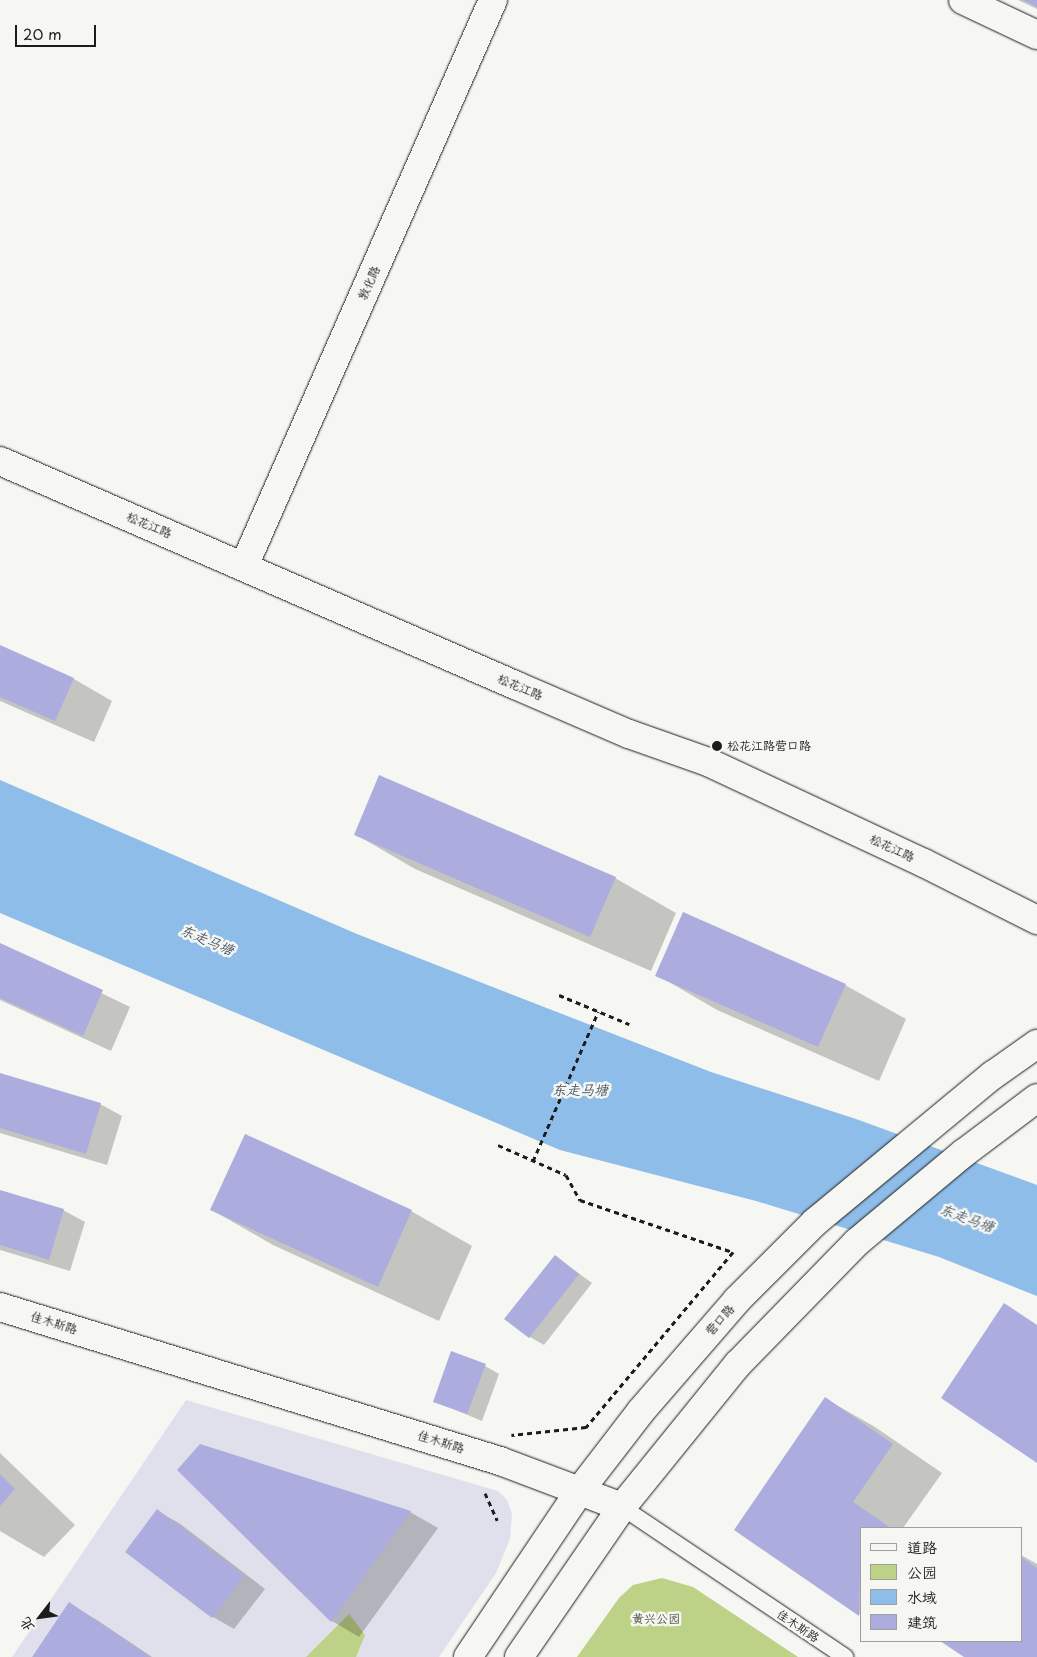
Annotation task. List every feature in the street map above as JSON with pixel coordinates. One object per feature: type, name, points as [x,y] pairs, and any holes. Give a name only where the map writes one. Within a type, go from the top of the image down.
[{"type":"main road","name":"敦化路","points":[[244,566],[493,0]]},
{"type":"main road","points":[[963,0],[1037,35]]},
{"type":"main road","name":"松花江路","points":[[0,461],[620,730],[708,762],[924,863],[1037,920]]},
{"type":"main road","name":"营口路","points":[[468,1657],[581,1489],[641,1411],[737,1300],[815,1222],[993,1074],[1037,1044]]},
{"type":"main road","points":[[519,1657],[622,1507],[738,1364],[857,1242],[964,1153],[1037,1098]]},
{"type":"main road","name":"佳木斯路","points":[[0,1306],[491,1458],[581,1489],[622,1507]]},
{"type":"lane","name":"佳木斯路","points":[[622,1507],[845,1657]]},
{"type":"path","points":[[559,995],[628,1024]]},
{"type":"path","points":[[533,1161],[598,1012]]},
{"type":"path","points":[[498,1145],[566,1175],[580,1200],[734,1252],[586,1427],[511,1435]]},
{"type":"path","points":[[485,1493],[497,1520]]},
{"type":"shaded area","points":[[186,1400],[498,1491],[507,1500],[512,1514],[510,1539],[496,1573],[439,1657],[12,1657]]},
{"type":"green space","name":"黄兴公园","points":[[662,1578],[693,1587],[798,1657],[577,1657],[619,1598],[633,1585]]},
{"type":"green space","points":[[349,1614],[365,1635],[356,1657],[306,1657]]},
{"type":"water","name":"东走马塘","points":[[0,780],[357,934],[711,1072],[856,1119],[1037,1185],[1037,1296],[939,1257],[756,1201],[560,1150],[0,913]]},
{"type":"building","points":[[1023,0],[1037,0],[1037,7]]},
{"type":"building","points":[[0,645],[74,678],[55,721],[0,697]]},
{"type":"building","points":[[379,775],[616,877],[590,937],[354,835]]},
{"type":"building","points":[[683,912],[846,984],[818,1047],[655,976]]},
{"type":"building","points":[[0,943],[103,990],[83,1036],[0,998]]},
{"type":"building","points":[[0,1073],[101,1103],[86,1154],[0,1128]]},
{"type":"building","points":[[245,1134],[412,1210],[378,1287],[210,1210]]},
{"type":"building","points":[[0,1190],[64,1209],[49,1260],[0,1245]]},
{"type":"building","points":[[555,1255],[579,1274],[529,1338],[504,1319]]},
{"type":"building","points":[[1004,1303],[1037,1325],[1037,1463],[941,1398]]},
{"type":"building","points":[[451,1351],[486,1364],[467,1414],[433,1402]]},
{"type":"building","points":[[825,1397],[893,1444],[853,1502],[890,1527],[860,1527],[859,1616],[734,1530]]},
{"type":"building","points":[[200,1444],[411,1511],[331,1622],[177,1470]]},
{"type":"building","points":[[0,1474],[15,1489],[0,1506]]},
{"type":"building","points":[[157,1509],[244,1576],[212,1618],[125,1552]]},
{"type":"building","points":[[1022,1558],[1037,1568],[1037,1657],[964,1657],[942,1642],[1022,1642]]},
{"type":"building","points":[[69,1602],[150,1657],[32,1657]]},
{"type":"place","name":"松花江路营口路","points":[[717,746]]}]
